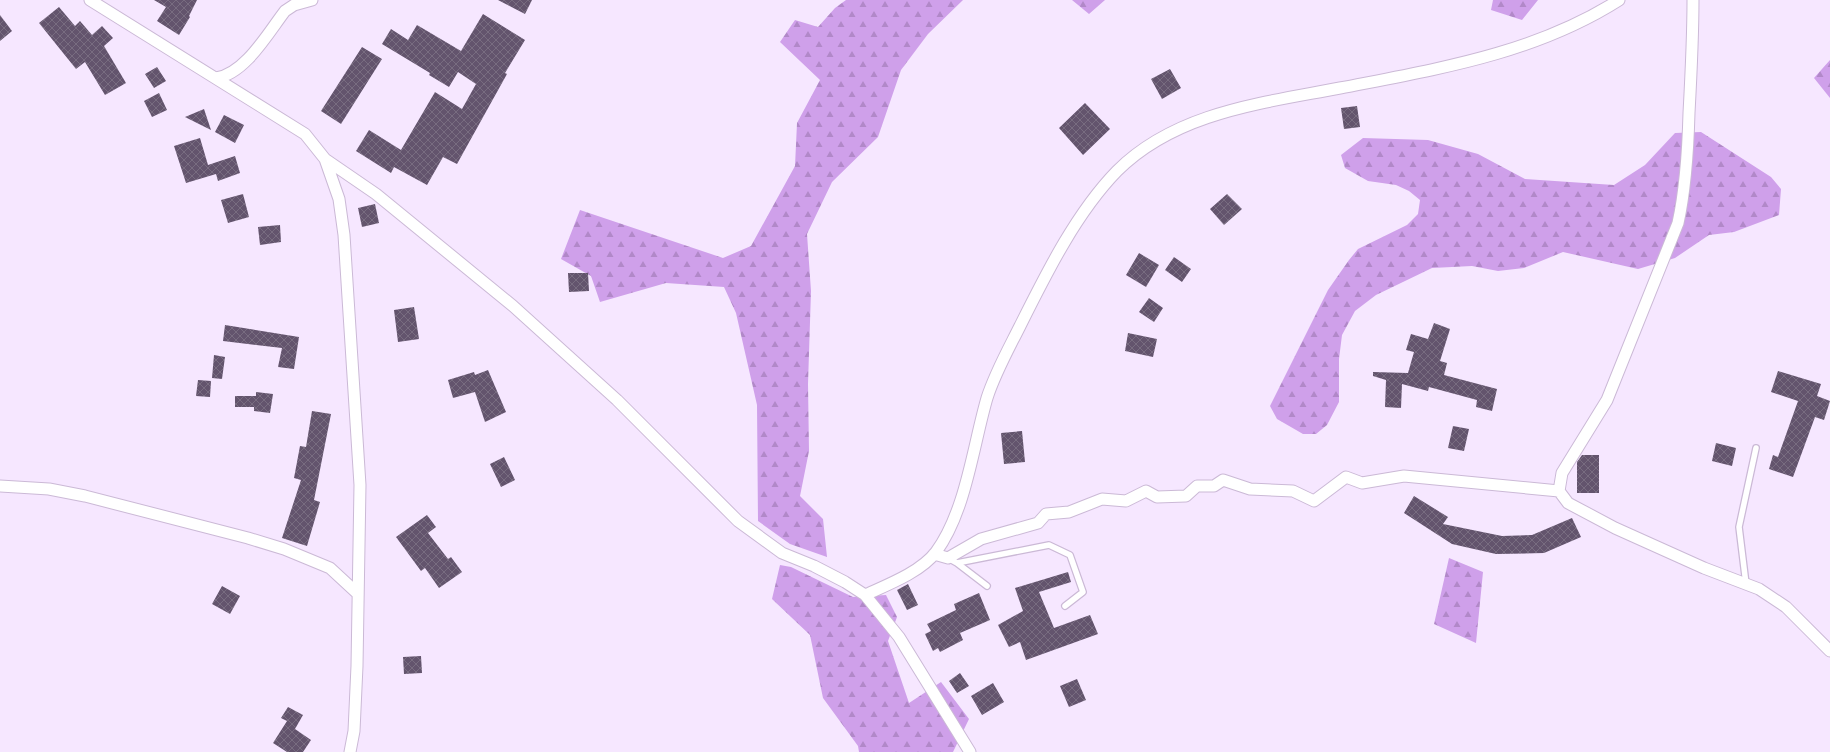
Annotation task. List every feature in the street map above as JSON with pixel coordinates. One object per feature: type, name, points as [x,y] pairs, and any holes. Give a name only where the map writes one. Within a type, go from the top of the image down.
[{"type":"street","points":[[90,0],[306,134],[325,159],[339,199],[344,235],[360,485],[354,730],[350,752]]},
{"type":"street","points":[[216,78],[227,76],[240,67],[285,12],[294,5],[312,0]]},
{"type":"street","points":[[865,595],[908,574],[934,554],[947,533],[958,507],[972,462],[988,397],[1002,362],[1032,303],[1087,207],[1117,171],[1142,150],[1168,135],[1209,117],[1254,104],[1436,70],[1490,57],[1541,40],[1581,22],[1619,0]]},
{"type":"street","points":[[1693,0],[1693,34],[1688,138],[1682,205],[1678,223],[1607,400],[1564,468],[1559,491],[1568,503],[1615,528],[1759,590],[1786,607],[1830,651]]},
{"type":"street","points":[[325,159],[376,194],[513,306],[617,400],[738,521],[782,553],[821,569],[865,595],[899,637],[970,752]]},
{"type":"street","points":[[934,554],[953,560],[981,539],[1038,523],[1046,514],[1070,512],[1102,499],[1126,501],[1146,490],[1157,497],[1186,496],[1197,486],[1214,486],[1223,480],[1250,489],[1293,491],[1314,501],[1346,477],[1362,482],[1404,476],[1559,491]]},
{"type":"street","points":[[0,486],[49,489],[248,538],[284,549],[330,568],[357,592]]},
{"type":"lane","points":[[1746,584],[1738,527],[1741,511],[1750,482],[1756,448]]},
{"type":"lane","points":[[953,560],[1049,545],[1070,555],[1083,592],[1065,606]]},
{"type":"lane","points":[[953,560],[987,586]]},
{"type":"green space","points":[[846,0],[963,0],[928,34],[901,70],[878,137],[832,182],[807,234],[811,291],[808,384],[809,451],[800,496],[823,519],[827,557],[790,544],[758,521],[757,405],[736,313],[724,287],[666,283],[600,302],[591,276],[561,259],[580,210],[723,258],[751,246],[795,166],[797,123],[820,80],[780,42],[795,20],[818,27],[835,8]]},
{"type":"green space","points":[[1072,0],[1105,0],[1089,14]]},
{"type":"green space","points":[[1493,0],[1538,0],[1522,20],[1491,10]]},
{"type":"green space","points":[[1830,60],[1830,98],[1814,78]]},
{"type":"green space","points":[[1701,132],[1771,177],[1781,189],[1779,215],[1734,232],[1709,235],[1675,258],[1638,269],[1563,252],[1524,268],[1498,271],[1472,266],[1432,268],[1376,295],[1355,311],[1342,335],[1339,359],[1339,402],[1327,425],[1316,434],[1303,434],[1277,419],[1270,406],[1328,290],[1358,249],[1407,225],[1418,214],[1420,200],[1409,191],[1396,185],[1368,181],[1345,168],[1341,155],[1363,138],[1428,140],[1478,154],[1525,179],[1614,185],[1645,165],[1675,133]]},
{"type":"green space","points":[[1449,558],[1483,572],[1476,643],[1434,624]]},
{"type":"green space","points":[[780,565],[791,567],[853,597],[886,595],[897,617],[888,641],[909,703],[941,682],[969,719],[953,752],[859,752],[858,746],[823,698],[810,635],[772,599]]},
{"type":"building","points":[[154,0],[197,0],[189,16],[190,17],[179,35],[157,21],[166,7]]},
{"type":"building","points":[[498,0],[532,0],[525,14]]},
{"type":"building","points":[[59,7],[75,26],[80,21],[92,35],[102,26],[113,38],[104,46],[126,83],[105,95],[85,62],[76,69],[39,23]]},
{"type":"building","points":[[483,14],[525,40],[505,73],[507,74],[457,164],[443,157],[427,185],[394,167],[391,173],[356,151],[369,130],[401,150],[435,92],[462,109],[476,84],[458,72],[449,87],[429,75],[430,73],[382,44],[391,29],[408,40],[417,25],[461,51]]},
{"type":"building","points":[[0,15],[12,31],[0,41]]},
{"type":"building","points":[[362,47],[382,59],[341,124],[321,111]]},
{"type":"building","points":[[157,67],[166,81],[154,88],[145,74]]},
{"type":"building","points":[[1170,69],[1181,88],[1162,99],[1151,79]]},
{"type":"building","points":[[159,93],[167,110],[152,117],[144,101]]},
{"type":"building","points":[[1085,103],[1110,129],[1083,155],[1059,128]]},
{"type":"building","points":[[1357,106],[1360,127],[1344,129],[1341,108]]},
{"type":"building","points":[[204,109],[211,130],[185,117]]},
{"type":"building","points":[[224,115],[244,125],[235,143],[215,132]]},
{"type":"building","points":[[200,138],[208,165],[235,156],[240,173],[218,181],[216,174],[186,183],[174,146]]},
{"type":"building","points":[[243,194],[249,217],[228,223],[221,200]]},
{"type":"building","points":[[1227,194],[1242,209],[1224,225],[1210,209]]},
{"type":"building","points":[[375,204],[379,223],[362,227],[358,208]]},
{"type":"building","points":[[280,225],[281,242],[260,245],[258,227]]},
{"type":"building","points":[[1139,253],[1159,265],[1146,287],[1126,275]]},
{"type":"building","points":[[1174,257],[1191,269],[1182,282],[1165,270]]},
{"type":"building","points":[[568,273],[588,273],[589,291],[569,292]]},
{"type":"building","points":[[1149,298],[1163,308],[1154,322],[1139,312]]},
{"type":"building","points":[[414,307],[419,339],[398,342],[394,310]]},
{"type":"building","points":[[1434,323],[1450,329],[1440,361],[1447,363],[1444,375],[1497,389],[1492,411],[1476,407],[1477,400],[1429,387],[1428,391],[1402,384],[1401,408],[1385,407],[1386,380],[1373,376],[1373,372],[1408,373],[1414,352],[1406,350],[1411,334],[1428,339]]},
{"type":"building","points":[[225,325],[299,337],[294,369],[278,367],[282,348],[223,341]]},
{"type":"building","points":[[1128,333],[1157,339],[1153,357],[1125,351]]},
{"type":"building","points":[[214,355],[225,357],[222,379],[212,378]]},
{"type":"building","points":[[488,370],[506,412],[485,422],[475,392],[453,398],[448,380],[474,372],[475,375]]},
{"type":"building","points":[[1778,371],[1821,384],[1817,396],[1830,401],[1824,420],[1815,417],[1793,477],[1769,469],[1773,455],[1778,457],[1798,401],[1771,392]]},
{"type":"building","points":[[198,380],[211,381],[210,397],[196,396]]},
{"type":"building","points":[[256,392],[273,394],[270,413],[254,411],[254,407],[235,407],[235,396],[256,396]]},
{"type":"building","points":[[312,411],[331,414],[314,500],[320,502],[307,546],[282,538],[301,480],[294,478],[300,446],[306,447]]},
{"type":"building","points":[[1453,426],[1469,429],[1464,451],[1448,448]]},
{"type":"building","points":[[1022,431],[1025,462],[1004,464],[1001,433]]},
{"type":"building","points":[[1716,443],[1736,448],[1732,466],[1712,461]]},
{"type":"building","points":[[1582,455],[1599,455],[1599,493],[1577,493],[1577,462]]},
{"type":"building","points":[[504,457],[515,480],[501,487],[490,464]]},
{"type":"building","points":[[1414,496],[1448,517],[1443,524],[1502,536],[1532,535],[1572,518],[1581,537],[1544,553],[1496,554],[1452,544],[1404,513]]},
{"type":"building","points":[[427,515],[436,527],[428,533],[448,559],[451,557],[462,572],[439,588],[425,568],[421,571],[396,537]]},
{"type":"building","points":[[1068,572],[1071,582],[1039,592],[1054,628],[1090,615],[1098,634],[1026,660],[1020,642],[1009,647],[998,625],[1023,611],[1015,588]]},
{"type":"building","points":[[908,584],[918,605],[907,610],[897,590]]},
{"type":"building","points":[[222,586],[240,596],[230,614],[212,604]]},
{"type":"building","points":[[979,593],[990,620],[960,633],[963,640],[940,652],[938,648],[933,651],[925,634],[931,631],[927,624],[956,610],[954,604]]},
{"type":"building","points":[[421,656],[422,673],[404,674],[403,657]]},
{"type":"building","points":[[960,673],[969,686],[957,693],[949,681]]},
{"type":"building","points":[[1077,679],[1086,700],[1069,707],[1060,686]]},
{"type":"building","points":[[993,683],[1004,702],[982,715],[971,696]]},
{"type":"building","points":[[288,707],[303,715],[295,729],[311,740],[303,752],[287,752],[273,743],[287,721],[281,718]]}]
